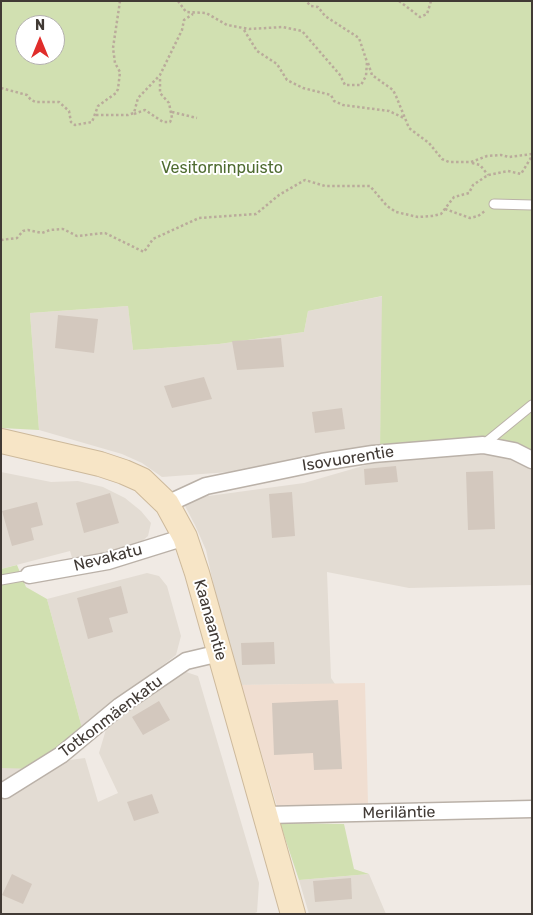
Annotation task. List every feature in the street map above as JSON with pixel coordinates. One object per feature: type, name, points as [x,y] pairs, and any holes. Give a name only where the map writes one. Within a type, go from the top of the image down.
[{"type":"street","name":"Kaanaantie","points":[[1,441],[100,464],[124,472],[142,480],[167,504],[185,537],[267,815],[293,914]]},
{"type":"street","name":"Isovuorentie","points":[[167,504],[206,486],[322,462],[425,448],[483,445],[514,451],[532,460]]},
{"type":"street","name":"Nevakatu","points":[[29,575],[108,561],[185,537]]},
{"type":"street","name":"Totkonmäenkatu","points":[[5,790],[61,755],[120,706],[186,661],[220,653]]},
{"type":"street","name":"Meriläntie","points":[[267,815],[532,809]]},
{"type":"lane","points":[[494,204],[532,205]]},
{"type":"lane","points":[[483,445],[532,405]]},
{"type":"lane","points":[[1,580],[29,575]]},
{"type":"path","points":[[1,88],[27,95],[36,102],[59,102],[67,108],[71,122],[77,126],[92,122],[98,106],[116,93],[118,89],[120,72],[115,62],[113,48],[120,1]]},
{"type":"path","points":[[178,1],[186,12],[206,13],[227,25],[245,30],[257,51],[276,64],[287,80],[303,88],[330,95],[338,103],[390,111],[404,118]]},
{"type":"path","points":[[306,1],[310,6],[318,7],[325,16],[358,38],[372,75],[396,96],[409,128],[429,143],[442,159],[449,162],[471,162],[480,165],[488,175]]},
{"type":"path","points":[[399,1],[420,17],[427,14],[432,1]]},
{"type":"path","points":[[133,114],[138,98],[160,75],[182,30],[184,20],[194,13]]},
{"type":"path","points":[[238,28],[283,27],[302,31],[338,72],[343,83],[347,86],[358,86],[363,83],[367,62]]},
{"type":"path","points":[[96,114],[133,114],[145,110],[168,123],[172,120],[172,112],[169,103],[160,93],[160,75]]},
{"type":"path","points":[[172,112],[197,118]]},
{"type":"path","points":[[471,162],[487,156],[532,155]]},
{"type":"path","points":[[1,240],[17,238],[28,230],[42,233],[62,229],[77,236],[105,233],[144,252],[153,238],[199,218],[256,214],[279,195],[305,180],[325,186],[370,186],[387,206],[396,212],[418,217],[441,214],[454,197],[469,193],[473,185],[488,175],[508,171],[521,174],[532,155]]},
{"type":"path","points":[[445,209],[470,218],[478,216],[494,204]]},
{"type":"shaded area","points":[[383,296],[380,448],[229,472],[162,477],[142,463],[122,454],[39,430],[30,313],[128,306],[133,350],[219,344],[304,332],[308,311]]},
{"type":"shaded area","points":[[490,454],[532,465],[532,585],[409,588],[327,572],[331,678],[335,684],[241,685],[224,635],[206,550],[184,504],[179,500],[304,483],[380,461]]},
{"type":"shaded area","points":[[1,472],[51,482],[78,481],[103,487],[125,498],[141,511],[151,523],[148,536],[139,544],[73,561],[70,551],[1,569]]},
{"type":"shaded area","points":[[147,573],[159,576],[167,586],[181,636],[176,655],[82,728],[47,599]]},
{"type":"shaded area","points":[[180,670],[198,676],[259,883],[257,912],[253,914],[1,914],[1,768],[39,768],[62,751],[70,760],[85,758],[98,802],[118,793],[99,753],[107,726]]},
{"type":"shaded area","points":[[365,683],[368,804],[277,806],[241,685]]},
{"type":"shaded area","points":[[369,874],[386,914],[309,914],[299,880]]},
{"type":"green space","name":"Vesitorninpuisto","points":[[1,1],[532,1],[532,450],[498,441],[456,438],[380,448],[382,296],[308,311],[304,332],[219,344],[133,350],[128,306],[30,313],[39,430],[1,428]]},
{"type":"green space","points":[[17,565],[26,587],[47,599],[82,728],[39,769],[1,768],[1,569]]},
{"type":"green space","points":[[280,823],[344,824],[354,869],[369,874],[299,880]]},
{"type":"building","points":[[58,315],[98,319],[94,353],[55,348]]},
{"type":"building","points":[[281,338],[284,367],[237,370],[232,341]]},
{"type":"building","points":[[204,377],[212,399],[172,408],[164,386]]},
{"type":"building","points":[[342,408],[345,429],[315,433],[312,412]]},
{"type":"building","points":[[396,466],[398,482],[365,485],[364,469]]},
{"type":"building","points":[[493,471],[495,529],[468,530],[466,472]]},
{"type":"building","points":[[292,492],[295,536],[272,538],[269,494]]},
{"type":"building","points":[[110,493],[119,523],[84,533],[76,503]]},
{"type":"building","points":[[37,502],[43,525],[31,528],[34,540],[12,546],[2,511]]},
{"type":"building","points":[[121,586],[128,613],[109,618],[113,632],[88,639],[77,598]]},
{"type":"building","points":[[274,642],[275,664],[242,665],[241,643]]},
{"type":"building","points":[[338,700],[342,769],[314,770],[313,753],[274,755],[272,703]]},
{"type":"building","points":[[159,701],[170,720],[143,735],[132,717]]},
{"type":"building","points":[[152,794],[159,813],[134,821],[127,802]]},
{"type":"building","points":[[12,874],[32,884],[23,904],[2,895]]},
{"type":"building","points":[[351,878],[352,899],[315,902],[313,881]]}]
